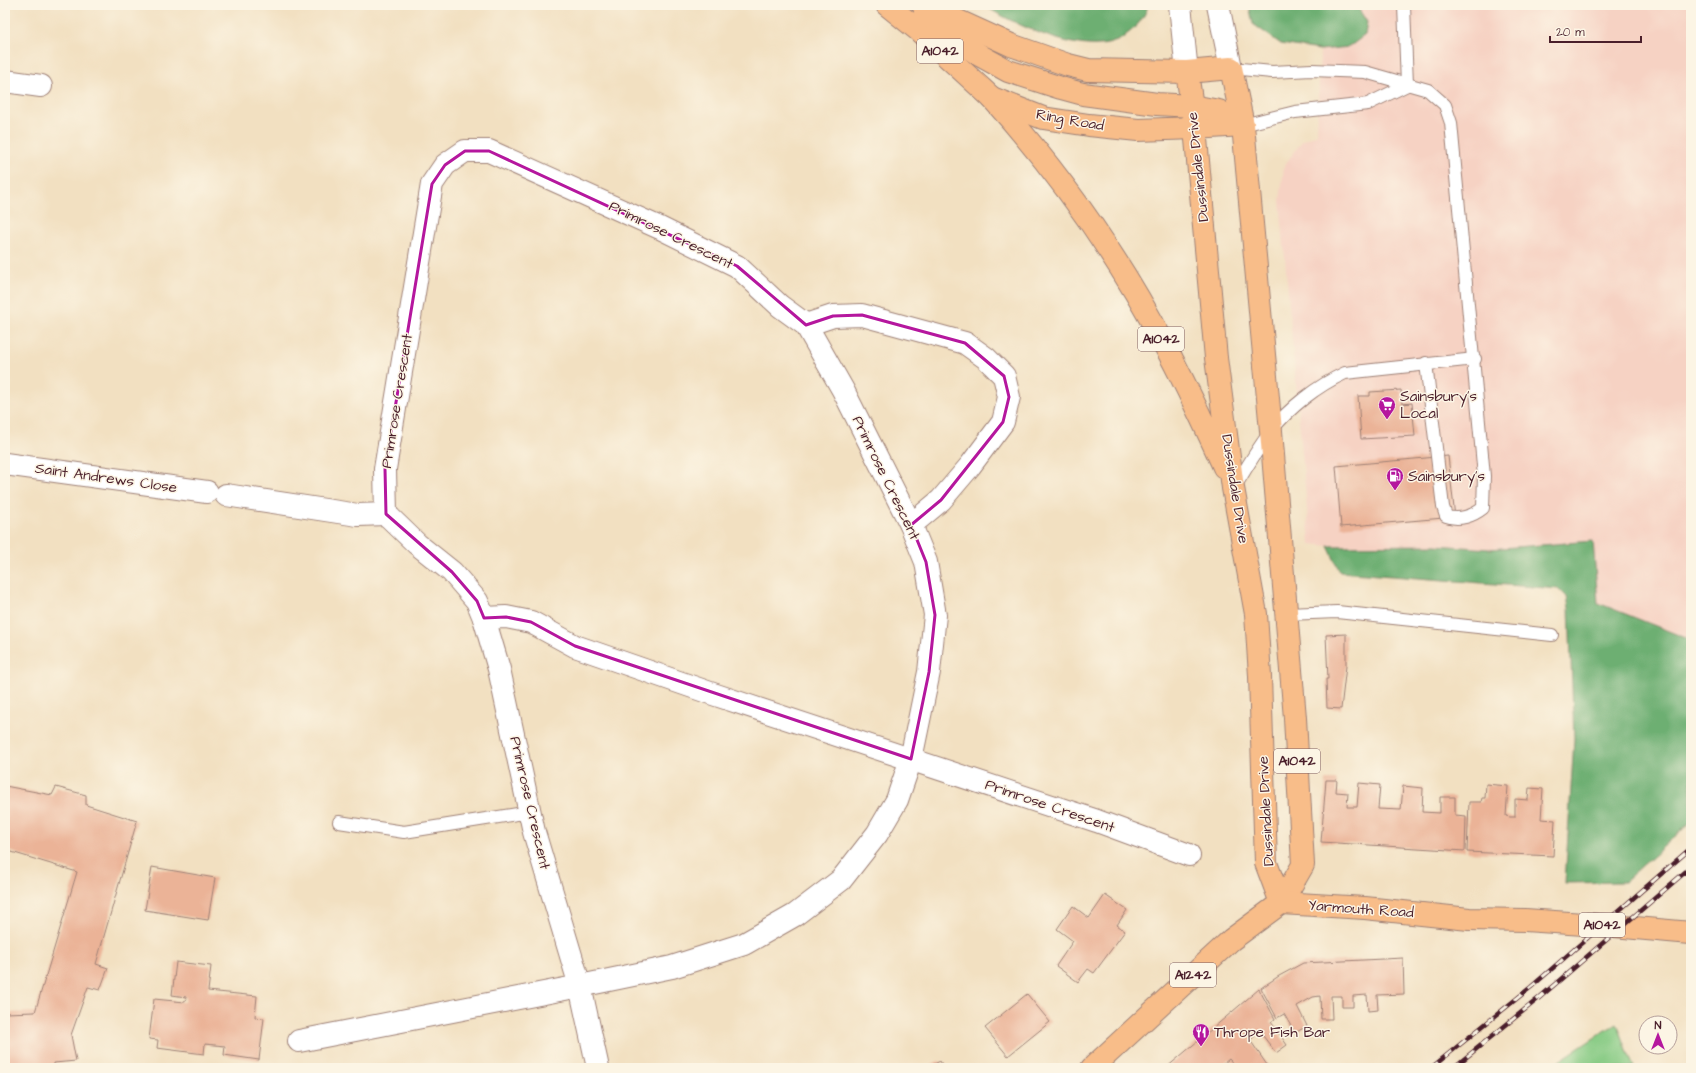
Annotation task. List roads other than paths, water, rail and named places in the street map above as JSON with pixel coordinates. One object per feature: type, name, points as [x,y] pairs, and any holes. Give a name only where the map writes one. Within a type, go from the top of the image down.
[{"type":"main road","name":"Ring Road","points":[[887,5],[918,30],[992,98],[1043,118],[1088,125],[1138,130],[1243,125]]},
{"type":"main road","name":"A1042","points":[[918,5],[951,36],[981,56],[1008,71],[1061,88],[1088,94],[1157,104],[1192,106],[1219,111],[1243,125]]},
{"type":"main road","name":"A1042","points":[[923,5],[1011,45],[1068,65],[1097,71],[1187,72],[1231,68]]},
{"type":"main road","name":"Dussindale Drive","points":[[1231,68],[1243,125],[1295,718],[1303,866],[1281,903]]},
{"type":"main road","name":"Dussindale Drive","points":[[1187,72],[1195,128],[1216,358],[1233,488],[1256,614],[1260,676],[1266,863],[1281,903]]},
{"type":"main road","name":"A1042","points":[[992,98],[1022,131],[1073,198],[1121,270],[1164,343],[1202,420],[1233,488]]},
{"type":"main road","name":"Yarmouth Road","points":[[1281,903],[1365,908],[1469,918],[1613,926],[1691,933]]},
{"type":"main road","name":"A1242","points":[[1092,1068],[1231,940],[1281,903]]},
{"type":"street","name":"Dussindale Drive","points":[[1180,5],[1187,72]]},
{"type":"street","name":"Dussindale Drive","points":[[1218,5],[1231,68]]},
{"type":"street","points":[[5,81],[42,86]]},
{"type":"street","name":"Primrose Crescent","points":[[299,1041],[580,986],[672,967],[744,944],[795,915],[841,880],[877,834],[897,800],[911,759],[930,672],[935,615],[926,562],[911,525],[843,390],[806,325],[780,306],[737,266],[660,228],[489,151],[465,151],[445,165],[432,184],[385,469],[386,514],[417,544],[452,572],[477,601],[484,618],[500,669],[534,832],[580,986],[598,1068]]},
{"type":"street","points":[[806,325],[833,316],[862,315],[965,343],[986,358],[1004,376],[1009,397],[1003,422],[970,466],[941,500],[911,525]]},
{"type":"street","name":"Saint Andrews Close","points":[[5,464],[358,515],[386,514]]},
{"type":"street","name":"Primrose Crescent","points":[[484,618],[506,617],[531,622],[575,646],[713,694],[1097,822],[1189,855]]},
{"type":"lane","points":[[1404,5],[1407,85]]},
{"type":"lane","points":[[1231,68],[1272,72],[1312,70],[1365,72],[1428,90],[1445,105],[1451,123],[1475,359],[1484,476],[1483,508],[1475,515],[1453,518],[1446,516],[1443,507],[1426,364]]},
{"type":"lane","points":[[1243,125],[1295,112],[1368,104],[1407,85]]},
{"type":"lane","points":[[1233,488],[1271,431],[1311,393],[1327,382],[1345,373],[1475,359]]},
{"type":"lane","points":[[1287,614],[1337,612],[1552,635]]},
{"type":"lane","points":[[339,822],[404,832],[530,812]]},
{"type":"railway","points":[[1431,1068],[1531,987],[1691,848]]},
{"type":"railway","points":[[1453,1068],[1539,998],[1691,867]]},
{"type":"place","name":"Sainsbury's Local","points":[[1387,420]]},
{"type":"place","name":"Sainsbury's","points":[[1395,491]]},
{"type":"place","name":"Thrope Fish Bar","points":[[1201,1047]]}]
